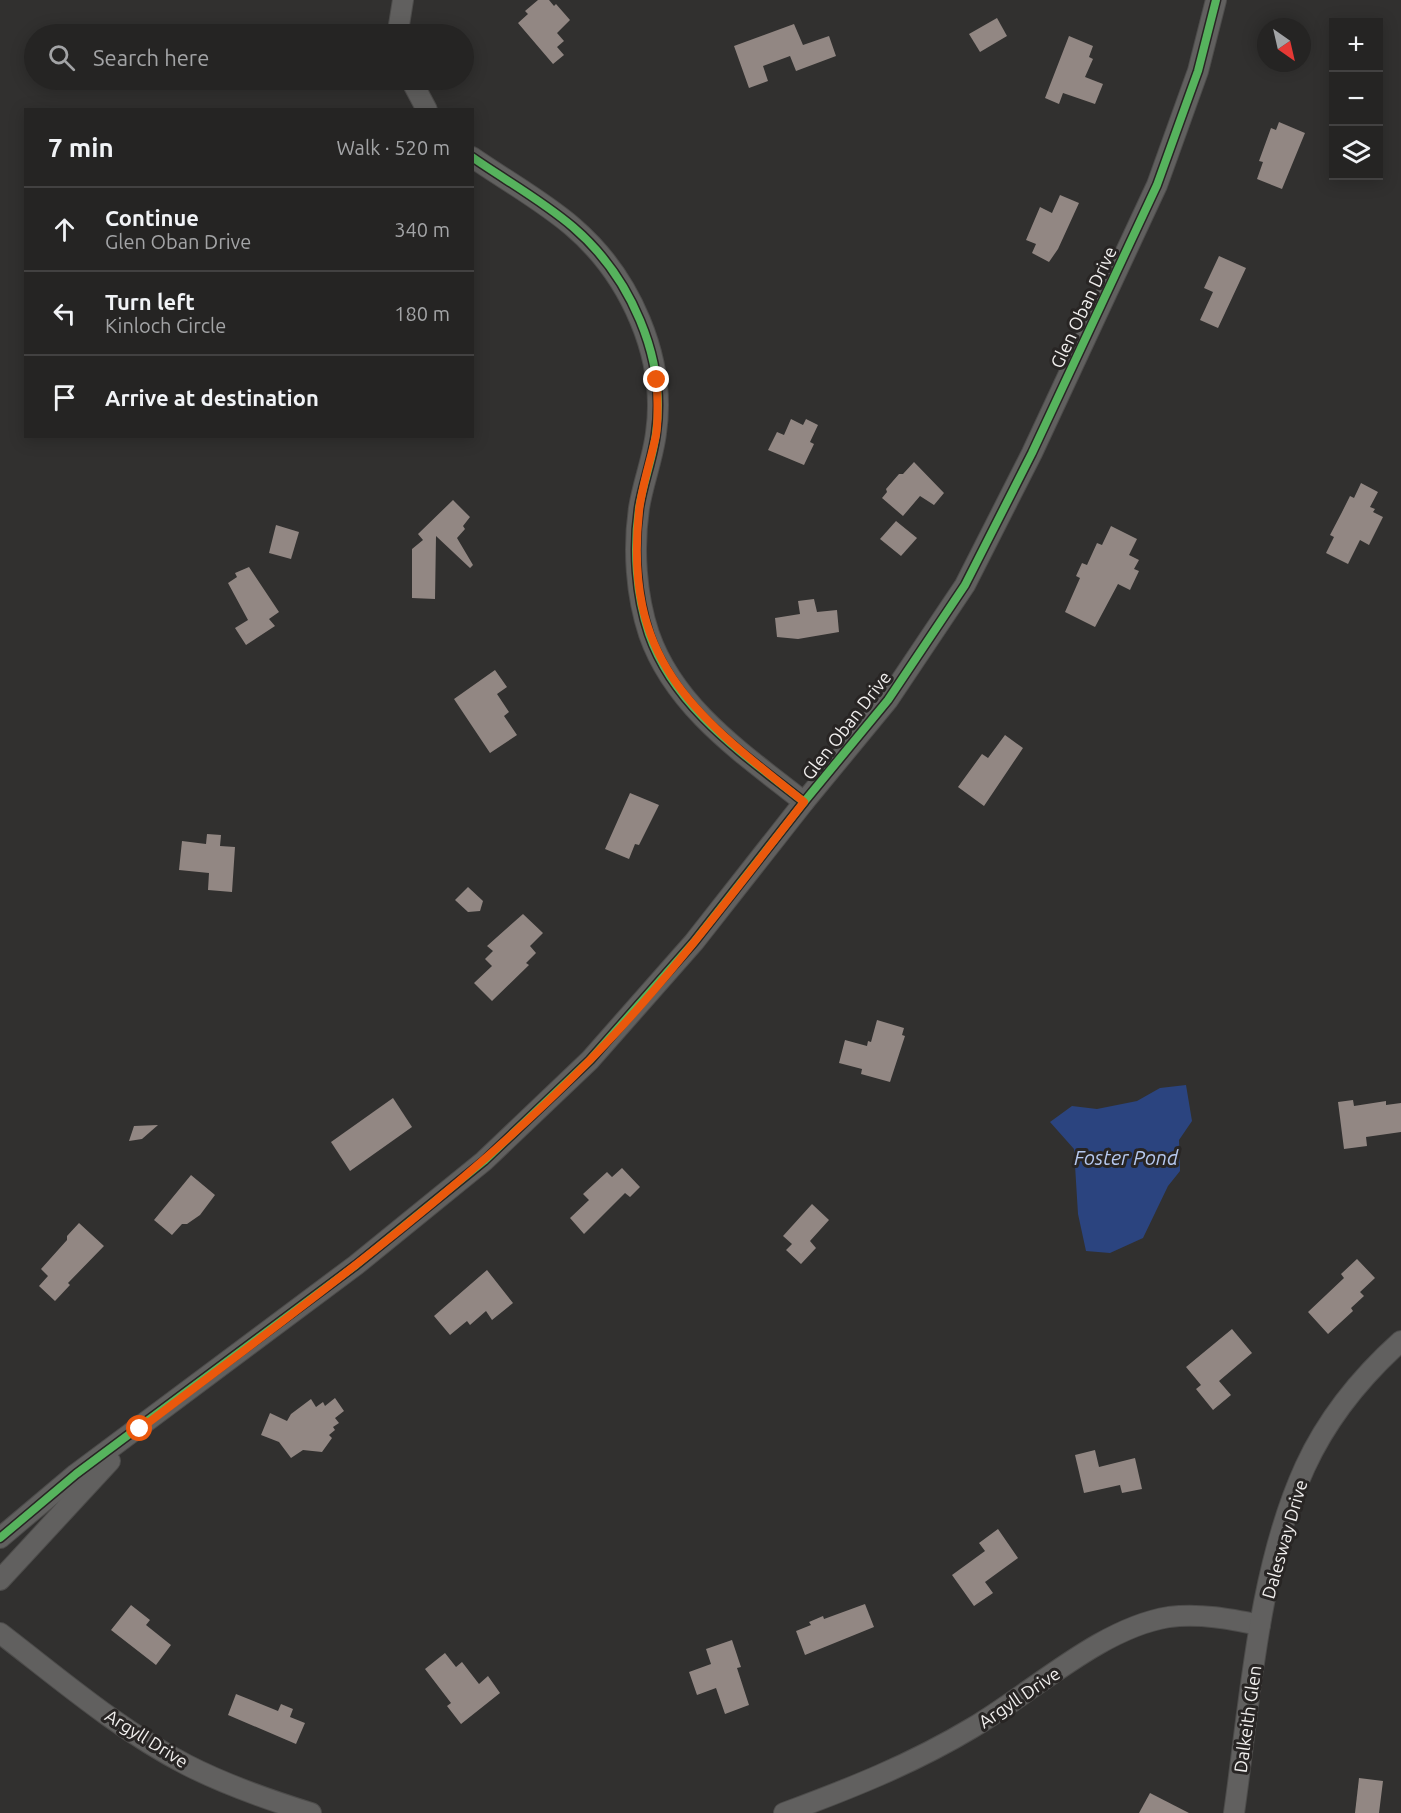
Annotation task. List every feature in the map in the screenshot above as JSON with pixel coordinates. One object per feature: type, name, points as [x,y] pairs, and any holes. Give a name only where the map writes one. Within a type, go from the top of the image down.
[{"type":"street","points":[[399,24],[403,0]]},
{"type":"street","name":"Glen Oban Drive","points":[[0,1538],[76,1474],[140,1429],[356,1265],[492,1154],[590,1060],[642,1003],[694,942],[888,700],[965,585],[1032,453],[1157,185],[1198,70],[1216,0]]},
{"type":"street","points":[[416,90],[426,108]]},
{"type":"street","points":[[474,158],[572,226],[604,257],[631,299],[657,380],[656,432],[639,508],[636,549],[640,594],[649,634],[668,672],[694,709],[727,741],[804,802]]},
{"type":"street","name":"Dalesway Drive","points":[[1260,1625],[1279,1540],[1305,1466],[1342,1404],[1356,1386],[1401,1341]]},
{"type":"street","name":"Glen Oban Drive","points":[[0,1580],[140,1429]]},
{"type":"street","name":"Argyll Drive","points":[[784,1813],[860,1785],[914,1760],[972,1728],[1048,1677],[1128,1628],[1170,1617],[1217,1616],[1260,1625]]},
{"type":"street","name":"Dalkeith Glen","points":[[1234,1813],[1260,1625]]},
{"type":"street","name":"Argyll Drive","points":[[0,1633],[126,1728],[187,1765],[251,1793],[311,1813]]},
{"type":"water","name":"Foster Pond","points":[[1186,1085],[1192,1121],[1179,1140],[1180,1171],[1168,1186],[1143,1238],[1110,1253],[1086,1251],[1078,1214],[1074,1149],[1050,1122],[1072,1106],[1097,1109],[1137,1101],[1160,1088]]},
{"type":"building","points":[[538,0],[549,0],[554,6],[556,4],[570,20],[557,33],[564,41],[557,47],[564,55],[553,64],[518,23],[528,14],[525,11]]},
{"type":"building","points":[[997,18],[1007,36],[980,52],[969,34]]},
{"type":"building","points":[[794,24],[803,45],[829,36],[836,56],[796,71],[790,56],[763,66],[768,81],[749,88],[734,46]]},
{"type":"building","points":[[1069,36],[1093,46],[1089,57],[1093,59],[1085,77],[1103,84],[1095,104],[1063,93],[1059,104],[1045,98]]},
{"type":"building","points":[[1279,122],[1305,133],[1282,189],[1257,179],[1263,162],[1259,161],[1271,128],[1276,130]]},
{"type":"building","points":[[1060,195],[1079,203],[1058,249],[1049,262],[1032,253],[1036,244],[1026,240],[1040,207],[1052,213]]},
{"type":"building","points":[[1219,256],[1246,268],[1218,328],[1200,320],[1213,292],[1204,288]]},
{"type":"building","points":[[791,419],[803,425],[806,419],[818,425],[810,442],[814,444],[804,465],[768,450],[777,432],[784,435]]},
{"type":"building","points":[[914,462],[944,493],[934,505],[920,496],[903,516],[882,498],[887,492],[886,489],[899,474],[903,474]]},
{"type":"building","points":[[1361,483],[1378,492],[1370,507],[1375,509],[1373,512],[1383,517],[1369,545],[1360,540],[1348,564],[1326,553],[1334,537],[1330,535],[1350,496],[1354,498]]},
{"type":"building","points":[[453,500],[470,517],[463,526],[465,529],[457,538],[473,565],[470,568],[436,536],[435,599],[412,598],[412,549],[423,540],[418,534]]},
{"type":"building","points":[[896,521],[917,538],[901,556],[880,539]]},
{"type":"building","points":[[276,525],[299,532],[291,559],[269,553]]},
{"type":"building","points":[[1111,526],[1137,539],[1129,555],[1139,560],[1134,569],[1139,571],[1130,590],[1118,584],[1095,627],[1065,612],[1080,578],[1076,576],[1082,563],[1087,565],[1097,543],[1102,545]]},
{"type":"building","points":[[249,567],[279,612],[269,619],[275,626],[246,645],[235,628],[248,620],[228,583],[237,577],[235,573]]},
{"type":"building","points":[[814,599],[817,612],[837,610],[839,632],[798,639],[777,637],[775,618],[800,614],[798,601]]},
{"type":"building","points":[[495,670],[507,687],[497,694],[509,712],[504,716],[517,735],[490,753],[454,699]]},
{"type":"building","points":[[1005,735],[1023,748],[984,806],[958,787],[982,754],[988,758]]},
{"type":"building","points":[[630,793],[659,805],[639,845],[635,844],[629,859],[605,849]]},
{"type":"building","points":[[207,834],[221,835],[220,846],[235,847],[232,892],[208,890],[209,873],[179,870],[182,841],[206,844]]},
{"type":"building","points":[[468,887],[483,901],[480,911],[468,912],[455,900]]},
{"type":"building","points":[[523,914],[543,933],[530,946],[536,953],[526,963],[529,965],[492,1001],[474,983],[492,966],[485,959],[493,951],[487,946]]},
{"type":"building","points":[[877,1020],[904,1028],[902,1035],[905,1036],[890,1082],[861,1074],[862,1069],[839,1063],[845,1040],[867,1046],[868,1041],[871,1042]]},
{"type":"building","points":[[393,1098],[412,1127],[350,1171],[331,1142]]},
{"type":"building","points":[[1353,1100],[1354,1106],[1386,1101],[1386,1105],[1401,1103],[1401,1132],[1366,1137],[1367,1146],[1344,1149],[1338,1102]]},
{"type":"building","points":[[158,1125],[142,1139],[129,1141],[134,1126]]},
{"type":"building","points":[[622,1168],[640,1187],[630,1197],[625,1193],[584,1234],[570,1218],[589,1200],[583,1194],[607,1172],[612,1177]]},
{"type":"building","points":[[191,1175],[215,1195],[200,1215],[187,1224],[182,1224],[172,1235],[154,1220]]},
{"type":"building","points":[[812,1204],[829,1220],[810,1241],[816,1248],[801,1264],[786,1250],[792,1244],[783,1236]]},
{"type":"building","points":[[79,1223],[104,1246],[68,1283],[70,1285],[55,1301],[39,1286],[48,1276],[41,1269]]},
{"type":"building","points":[[1357,1259],[1375,1278],[1360,1292],[1364,1296],[1351,1308],[1353,1311],[1328,1334],[1308,1312],[1344,1278],[1341,1274]]},
{"type":"building","points":[[487,1270],[513,1303],[492,1320],[486,1311],[470,1325],[467,1321],[450,1335],[434,1316]]},
{"type":"building","points":[[1232,1329],[1252,1353],[1219,1381],[1231,1395],[1213,1410],[1196,1389],[1201,1385],[1186,1367]]},
{"type":"building","points":[[335,1398],[344,1411],[335,1418],[339,1423],[333,1427],[335,1430],[329,1435],[332,1438],[322,1452],[303,1450],[291,1458],[279,1442],[261,1435],[270,1413],[287,1421],[291,1414],[311,1399],[316,1407],[323,1402],[325,1406]]},
{"type":"building","points":[[1095,1450],[1099,1467],[1135,1458],[1142,1489],[1122,1493],[1120,1485],[1084,1493],[1075,1455]]},
{"type":"building","points":[[998,1529],[1018,1558],[985,1582],[993,1593],[974,1606],[952,1575],[985,1551],[979,1543]]},
{"type":"building","points":[[865,1604],[874,1627],[805,1655],[796,1631],[811,1625],[809,1622],[823,1616],[824,1619]]},
{"type":"building","points":[[131,1605],[150,1620],[146,1625],[171,1645],[156,1665],[111,1630]]},
{"type":"building","points":[[732,1640],[741,1667],[737,1668],[749,1705],[725,1714],[716,1688],[697,1695],[689,1672],[711,1664],[706,1649]]},
{"type":"building","points":[[445,1653],[456,1667],[462,1662],[479,1684],[488,1676],[500,1693],[461,1724],[447,1706],[451,1703],[425,1669]]},
{"type":"building","points":[[236,1694],[278,1711],[281,1704],[293,1709],[290,1717],[305,1723],[296,1744],[228,1715]]},
{"type":"building","points":[[1359,1778],[1383,1781],[1379,1813],[1355,1813]]},
{"type":"building","points":[[1150,1793],[1189,1813],[1139,1813]]},
{"type":"cycle path","points":[[0,1538],[76,1474],[356,1265],[484,1161],[590,1060],[694,942],[888,700],[965,585],[1032,453],[1157,185],[1198,71],[1216,0]]},
{"type":"cycle path","points":[[474,158],[537,199],[573,227],[612,269],[627,294],[650,348],[656,376],[658,405],[655,442],[641,499],[636,540],[641,604],[649,634],[661,661],[694,708],[736,748],[804,802]]},
{"type":"route","points":[[140,1429],[356,1265],[484,1161],[590,1060],[634,1011],[694,942],[804,802],[727,741],[694,709],[668,672],[649,634],[640,594],[636,549],[639,508],[656,432],[657,380]]}]
